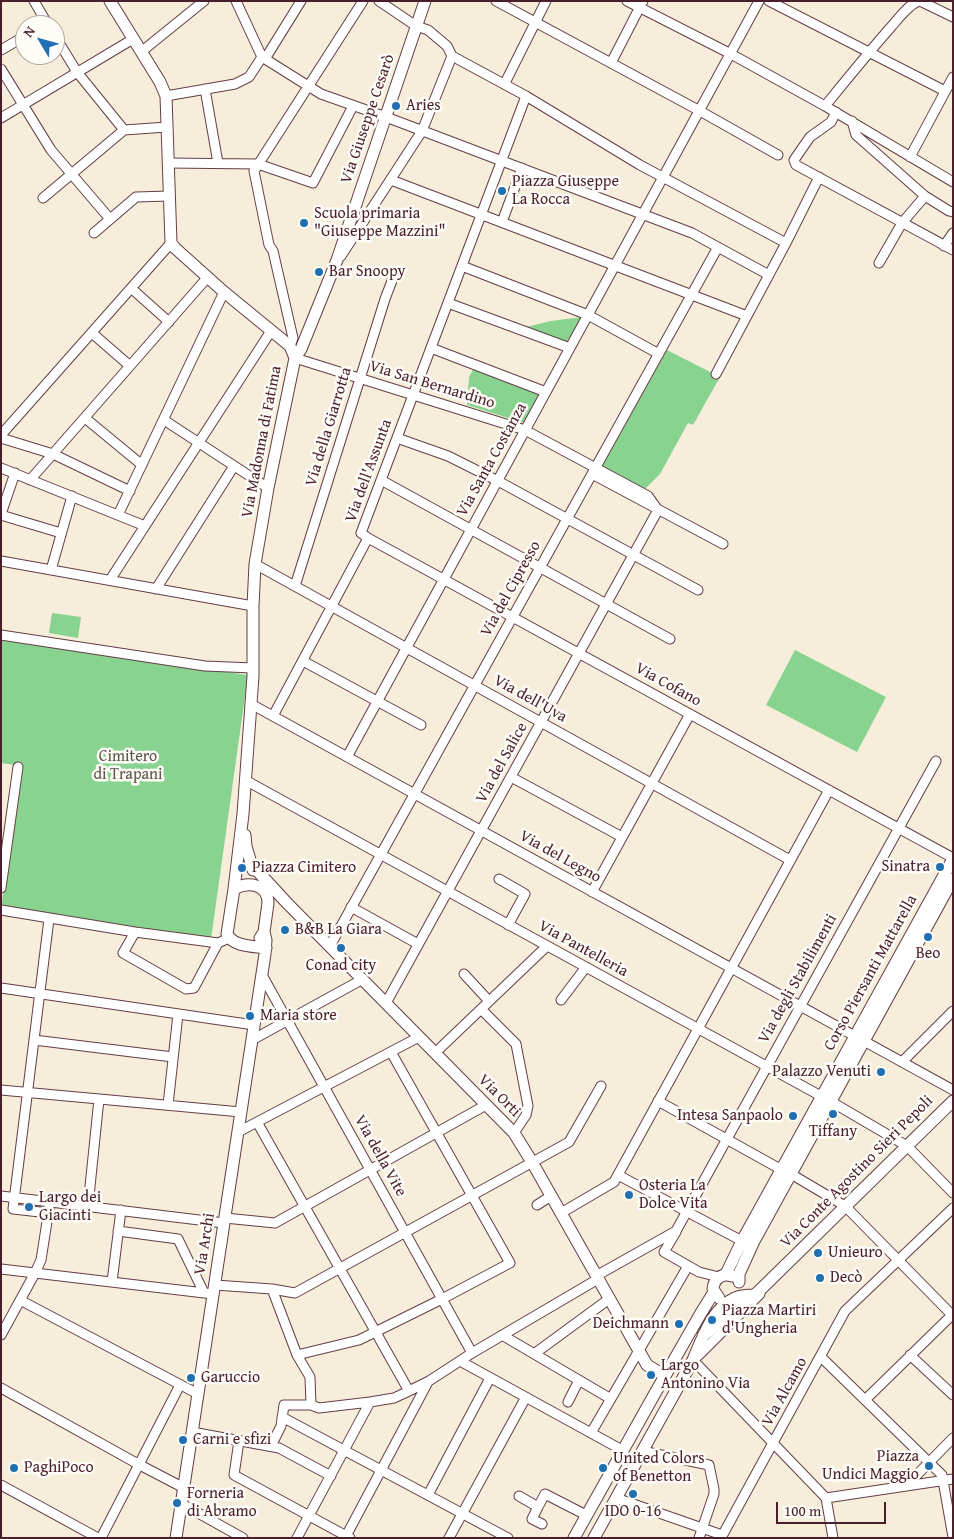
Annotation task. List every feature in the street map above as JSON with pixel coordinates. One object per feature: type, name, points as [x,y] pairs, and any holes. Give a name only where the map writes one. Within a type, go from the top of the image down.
[{"type":"street","points":[[34,1],[41,15]]},
{"type":"street","points":[[110,1],[160,82],[166,96],[171,243],[1,436],[53,454],[130,491]]},
{"type":"street","points":[[142,52],[204,1]]},
{"type":"street","points":[[236,1],[264,58],[321,94],[643,213],[692,233],[769,275]]},
{"type":"street","points":[[166,96],[235,84],[249,77],[264,58],[301,1]]},
{"type":"street","points":[[290,346],[293,338],[269,245],[254,171],[363,1]]},
{"type":"street","points":[[379,1],[416,26],[428,30],[447,46],[452,56],[504,83],[663,177],[786,243]]},
{"type":"street","name":"Via Giuseppe Cesarò","points":[[295,358],[302,349],[338,260],[424,1]]},
{"type":"street","points":[[496,1],[778,155]]},
{"type":"street","points":[[504,83],[546,1]]},
{"type":"street","points":[[627,1],[642,5],[836,112],[953,182]]},
{"type":"street","name":"Via Santa Costanza","points":[[347,757],[759,1]]},
{"type":"street","points":[[769,1],[945,91]]},
{"type":"street","points":[[825,106],[868,52],[916,2],[953,17]]},
{"type":"street","points":[[611,63],[642,5]]},
{"type":"street","points":[[1,118],[133,38]]},
{"type":"street","points":[[1,50],[15,42]]},
{"type":"street","points":[[65,52],[77,72],[124,130]]},
{"type":"street","points":[[338,260],[422,131],[452,56]]},
{"type":"street","points":[[1,69],[51,150],[110,219]]},
{"type":"street","points":[[910,157],[953,76]]},
{"type":"street","points":[[205,89],[218,163]]},
{"type":"street","points":[[501,159],[526,96]]},
{"type":"street","points":[[168,163],[258,164],[313,183],[353,106]]},
{"type":"street","points":[[836,112],[830,122],[810,137],[794,160],[796,165],[953,250]]},
{"type":"street","points":[[852,121],[856,135],[925,196],[953,212]]},
{"type":"street","points":[[43,198],[124,130],[167,127]]},
{"type":"street","name":"Via dell'Assunta","points":[[273,716],[368,538],[361,533],[501,159]]},
{"type":"street","points":[[505,223],[525,169]]},
{"type":"street","points":[[716,374],[819,177]]},
{"type":"street","points":[[391,180],[479,216],[505,223],[747,316]]},
{"type":"street","points":[[94,232],[136,197],[169,196]]},
{"type":"street","points":[[879,263],[902,222],[925,196]]},
{"type":"street","points":[[944,246],[953,233]]},
{"type":"street","name":"Via Madonna di Fatima","points":[[171,243],[224,292],[290,346],[295,358],[268,488],[255,564],[253,668],[243,814]]},
{"type":"street","name":"Via del Cipresso","points":[[330,946],[718,247]]},
{"type":"street","points":[[462,266],[588,315],[659,354]]},
{"type":"street","points":[[30,480],[208,278]]},
{"type":"street","name":"Via della Giarrotta","points":[[295,586],[393,278]]},
{"type":"street","points":[[132,288],[169,322]]},
{"type":"street","points":[[118,515],[224,292]]},
{"type":"street","points":[[448,303],[570,348]]},
{"type":"street","points":[[110,580],[271,331]]},
{"type":"street","points":[[92,333],[130,366]]},
{"type":"street","points":[[431,348],[546,392]]},
{"type":"street","name":"Via San Bernardino","points":[[295,358],[526,430],[593,471],[648,496],[658,510],[724,544]]},
{"type":"street","points":[[85,418],[142,465]]},
{"type":"street","points":[[164,420],[268,488]]},
{"type":"street","points":[[397,438],[448,456],[498,481],[698,590]]},
{"type":"street","points":[[156,589],[234,466]]},
{"type":"street","points":[[1,468],[146,526]]},
{"type":"street","points":[[15,473],[1,515],[61,533]]},
{"type":"street","points":[[381,480],[670,639]]},
{"type":"street","points":[[51,570],[72,496]]},
{"type":"street","name":"Via del Salice","points":[[386,1003],[658,510]]},
{"type":"street","name":"Via Cofano","points":[[368,538],[953,858]]},
{"type":"street","points":[[1,561],[253,606]]},
{"type":"street","name":"Via dell'Uva","points":[[255,564],[790,860]]},
{"type":"street","points":[[1,635],[205,666],[253,668]]},
{"type":"street","points":[[303,661],[421,726]]},
{"type":"street","name":"Via del Legno","points":[[250,704],[953,1090]]},
{"type":"street","points":[[592,892],[690,714]]},
{"type":"street","name":"Via degli Stabilimenti","points":[[688,1266],[664,1252],[936,761]]},
{"type":"street","points":[[1,888],[18,767]]},
{"type":"street","points":[[511,777],[622,837]]},
{"type":"street","name":"Via Pantelleria","points":[[245,780],[826,1099],[907,1146],[953,1192]]},
{"type":"street","points":[[560,1213],[614,1182],[829,790]]},
{"type":"street","points":[[135,932],[123,953],[186,989],[194,988],[218,942],[227,934],[243,814]]},
{"type":"street","name":"Via Archi","points":[[176,1538],[198,1394],[211,1291],[225,1220],[266,951],[264,932],[268,899],[251,864],[246,846],[243,814]]},
{"type":"street","name":"Corso Piersanti Mattarella","points":[[743,1238],[786,1172],[859,1039],[953,858]]},
{"type":"street","points":[[251,864],[286,902]]},
{"type":"street","points":[[499,879],[525,894],[508,925]]},
{"type":"street","name":"Corso Piersanti Mattarella","points":[[859,1039],[953,879]]},
{"type":"street","points":[[234,889],[240,885],[248,884],[263,889],[286,902]]},
{"type":"street","name":"Via Orti","points":[[286,902],[514,1133],[647,1365],[665,1376]]},
{"type":"street","points":[[351,907],[418,944]]},
{"type":"street","points":[[1,910],[135,932],[250,945],[266,951]]},
{"type":"street","points":[[49,1213],[13,1209],[50,918]]},
{"type":"street","points":[[250,945],[259,939],[264,932]]},
{"type":"street","points":[[435,1053],[547,946]]},
{"type":"street","points":[[561,1000],[586,967]]},
{"type":"street","name":"Via della Vite","points":[[262,974],[472,1353]]},
{"type":"street","points":[[464,974],[489,1001]]},
{"type":"street","points":[[252,1040],[363,979]]},
{"type":"street","points":[[1,988],[254,1025]]},
{"type":"street","points":[[481,1008],[516,1044],[528,1111],[514,1133]]},
{"type":"street","points":[[902,1062],[953,1011]]},
{"type":"street","points":[[168,1105],[178,1014]]},
{"type":"street","points":[[238,1132],[419,1037]]},
{"type":"street","points":[[34,1040],[173,1057]]},
{"type":"street","points":[[297,1354],[359,1340],[510,1263],[391,1052]]},
{"type":"street","points":[[1,1269],[211,1291],[272,1289],[295,1293],[569,1142],[602,1086]]},
{"type":"street","points":[[1,1090],[241,1112]]},
{"type":"street","points":[[88,1206],[99,1099]]},
{"type":"street","points":[[658,1101],[845,1206],[952,1315],[865,1400]]},
{"type":"street","name":"Via Conte Agostino Sieri Pepoli","points":[[704,1336],[728,1314],[759,1291],[953,1101]]},
{"type":"street","points":[[1,1196],[121,1210],[275,1223],[486,1105]]},
{"type":"street","points":[[258,1122],[376,1332],[412,1390],[420,1398]]},
{"type":"street","points":[[618,1175],[687,1212],[743,1238]]},
{"type":"street","points":[[537,1205],[551,1196]]},
{"type":"street","points":[[1,1335],[41,1260],[50,1202]]},
{"type":"street","name":"Via Alcamo","points":[[722,1536],[845,1311],[953,1208]]},
{"type":"street","points":[[112,1282],[121,1210]]},
{"type":"street","points":[[118,1231],[178,1239],[211,1291]]},
{"type":"street","points":[[271,1446],[281,1426],[284,1405],[311,1405],[319,1408],[394,1398],[429,1381],[472,1353],[676,1231]]},
{"type":"street","points":[[574,1538],[672,1362],[714,1292],[714,1282],[743,1238]]},
{"type":"street","points":[[594,1538],[704,1336],[719,1311],[739,1292],[743,1238]]},
{"type":"street","points":[[591,1433],[688,1266],[699,1272],[734,1276],[749,1292],[759,1291]]},
{"type":"street","points":[[272,1289],[297,1354],[310,1377],[311,1405]]},
{"type":"street","points":[[714,1292],[721,1300],[733,1299],[759,1291]]},
{"type":"street","points":[[690,1364],[758,1297],[759,1291]]},
{"type":"street","points":[[534,1354],[609,1299]]},
{"type":"street","points":[[20,1300],[198,1394]]},
{"type":"street","points":[[502,1335],[611,1399]]},
{"type":"street","points":[[910,1355],[953,1395]]},
{"type":"street","points":[[821,1357],[929,1459],[947,1481],[953,1537]]},
{"type":"street","points":[[460,1361],[622,1450]]},
{"type":"street","points":[[690,1364],[826,1498],[832,1538]]},
{"type":"street","points":[[428,1495],[490,1378]]},
{"type":"street","points":[[568,1402],[579,1380]]},
{"type":"street","points":[[239,1441],[234,1475],[347,1537],[429,1381]]},
{"type":"street","points":[[2,1487],[99,1538],[180,1385]]},
{"type":"street","points":[[1,1388],[184,1488]]},
{"type":"street","points":[[449,1538],[526,1397]]},
{"type":"street","points":[[297,1538],[370,1402]]},
{"type":"street","points":[[282,1417],[508,1538]]},
{"type":"street","points":[[192,1432],[279,1448],[331,1476]]},
{"type":"street","points":[[902,1486],[953,1438]]},
{"type":"street","points":[[642,1451],[709,1465],[714,1494],[699,1538]]},
{"type":"street","points":[[826,1498],[947,1481]]},
{"type":"street","points":[[542,1524],[532,1518],[545,1494],[586,1515]]},
{"type":"street","points":[[519,1496],[538,1507]]},
{"type":"street","points":[[616,1498],[722,1536]]},
{"type":"street","points":[[182,1504],[242,1537]]},
{"type":"green space","points":[[582,317],[567,342],[526,327],[551,321]]},
{"type":"green space","points":[[667,350],[720,377],[693,425],[688,423],[660,474],[644,490],[602,466]]},
{"type":"green space","points":[[474,368],[539,393],[524,423],[467,405],[469,377]]},
{"type":"green space","points":[[52,613],[81,617],[78,638],[49,633]]},
{"type":"green space","name":"Cimitero di Trapani","points":[[1,638],[248,675],[211,939],[1,908],[22,766],[1,763]]},
{"type":"green space","points":[[795,650],[886,697],[857,752],[766,705]]},
{"type":"place","name":"Aries","points":[[396,106]]},
{"type":"place","name":"Piazza Giuseppe La Rocca","points":[[502,191]]},
{"type":"place","name":"Scuola primaria \"Giuseppe Mazzini\"","points":[[304,223]]},
{"type":"place","name":"Bar Snoopy","points":[[319,272]]},
{"type":"place","name":"Sinatra","points":[[940,867]]},
{"type":"place","name":"Piazza Cimitero","points":[[242,868]]},
{"type":"place","name":"B&B La Giara","points":[[285,930]]},
{"type":"place","name":"Beo","points":[[928,937]]},
{"type":"place","name":"Conad city","points":[[341,948]]},
{"type":"place","name":"Maria store","points":[[250,1016]]},
{"type":"place","name":"Palazzo Venuti","points":[[881,1072]]},
{"type":"place","name":"Tiffany","points":[[833,1114]]},
{"type":"place","name":"Intesa Sanpaolo","points":[[793,1116]]},
{"type":"place","name":"Osteria La Dolce Vita","points":[[629,1195]]},
{"type":"place","name":"Largo dei Giacinti","points":[[29,1207]]},
{"type":"place","name":"Unieuro","points":[[818,1253]]},
{"type":"place","name":"Decò","points":[[820,1278]]},
{"type":"place","name":"Piazza Martiri d'Ungheria","points":[[712,1320]]},
{"type":"place","name":"Deichmann","points":[[679,1324]]},
{"type":"place","name":"Largo Antonino Via","points":[[651,1375]]},
{"type":"place","name":"Garuccio","points":[[191,1378]]},
{"type":"place","name":"Carni e sfizi","points":[[183,1440]]},
{"type":"place","name":"Piazza Undici Maggio","points":[[929,1466]]},
{"type":"place","name":"PaghiPoco","points":[[14,1468]]},
{"type":"place","name":"United Colors of Benetton","points":[[603,1468]]},
{"type":"place","name":"IDO 0-16","points":[[633,1494]]},
{"type":"place","name":"Forneria di Abramo","points":[[177,1503]]}]
